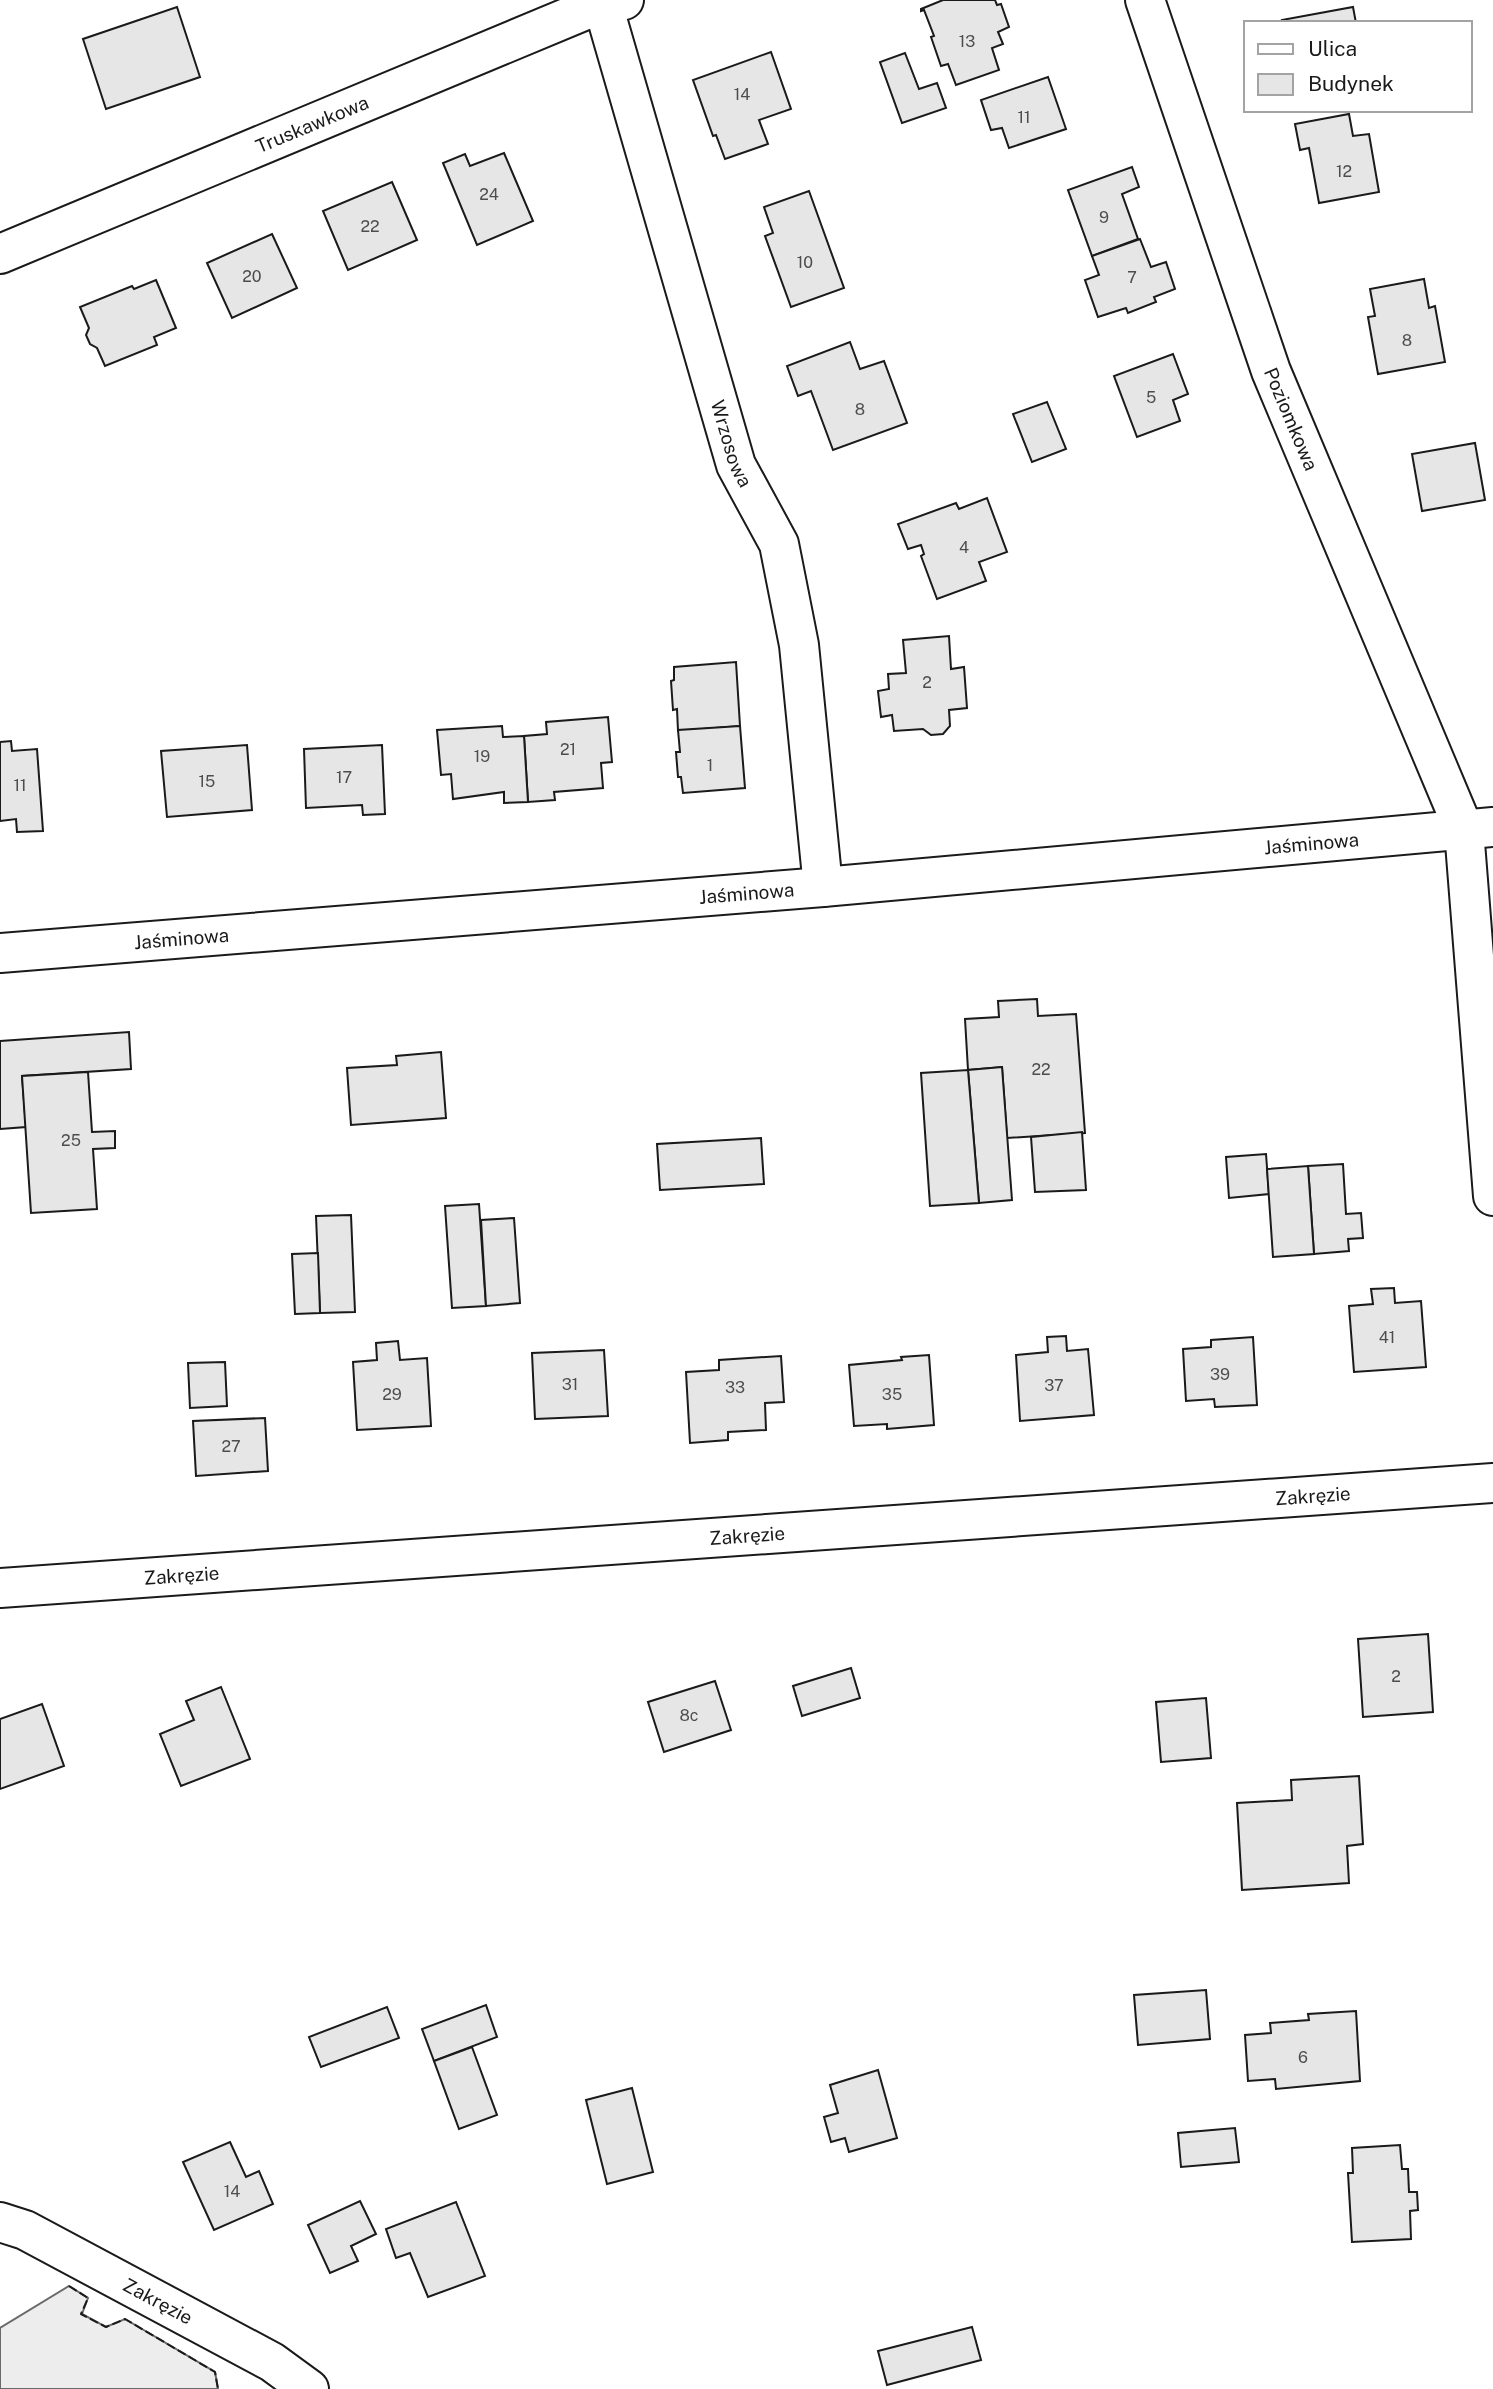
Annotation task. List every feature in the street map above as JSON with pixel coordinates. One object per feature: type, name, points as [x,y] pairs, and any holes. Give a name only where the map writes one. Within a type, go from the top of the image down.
[{"type":"street","name":"Poziomkowa","points":[[1145,0],[1271,371],[1478,829],[1493,1196]]},
{"type":"street","name":"Truskawkowa","points":[[0,254],[576,14],[614,3]]},
{"type":"street","name":"Wrzosowa","points":[[614,3],[736,465],[779,544],[799,645],[823,887]]},
{"type":"street","name":"Jaśminowa","points":[[0,953],[823,887],[1478,829]]},
{"type":"street","name":"Zakręzie","points":[[0,1588],[1493,1483]]},
{"type":"street","name":"Zakręzie","points":[[0,2222],[25,2230],[272,2362],[309,2389]]},
{"type":"shaded area","points":[[69,2286],[88,2298],[82,2314],[106,2327],[125,2319],[215,2372],[218,2389],[0,2389],[0,2328]]},
{"type":"building","points":[[943,0],[995,0],[997,5],[1001,4],[1009,27],[998,32],[1003,44],[992,48],[999,70],[956,85],[948,64],[941,66],[931,37],[934,36],[924,10],[921,11]]},
{"type":"building","points":[[177,7],[200,77],[106,109],[83,39]]},
{"type":"building","points":[[1353,7],[1356,21],[1282,21]]},
{"type":"building","points":[[771,52],[791,109],[759,120],[768,144],[725,159],[716,135],[713,136],[693,80]]},
{"type":"building","points":[[905,53],[919,89],[937,83],[946,108],[902,123],[880,62]]},
{"type":"building","points":[[1048,77],[1066,129],[1009,148],[1002,128],[991,130],[981,100]]},
{"type":"building","points":[[1349,114],[1353,136],[1369,134],[1379,192],[1319,203],[1309,148],[1300,150],[1295,124]]},
{"type":"building","points":[[504,153],[533,221],[477,245],[443,163],[465,154],[470,166]]},
{"type":"building","points":[[1132,167],[1139,187],[1122,194],[1138,239],[1092,256],[1068,190]]},
{"type":"building","points":[[392,182],[417,240],[348,270],[323,211]]},
{"type":"building","points":[[809,191],[844,288],[791,307],[765,236],[773,233],[764,207]]},
{"type":"building","points":[[272,234],[297,288],[232,318],[207,263]]},
{"type":"building","points":[[1140,239],[1151,267],[1166,262],[1175,289],[1154,297],[1156,302],[1128,313],[1126,308],[1098,317],[1085,280],[1099,275],[1092,256]]},
{"type":"building","points":[[1424,279],[1429,308],[1435,306],[1445,362],[1378,374],[1368,317],[1375,316],[1370,289]]},
{"type":"building","points":[[156,280],[176,328],[154,337],[157,345],[105,366],[97,348],[90,344],[86,335],[89,328],[80,307],[132,286],[134,289]]},
{"type":"building","points":[[850,342],[860,369],[884,361],[907,423],[833,450],[811,391],[798,396],[787,366]]},
{"type":"building","points":[[1173,354],[1188,394],[1173,400],[1180,421],[1137,437],[1114,376]]},
{"type":"building","points":[[1047,402],[1066,449],[1032,462],[1013,414]]},
{"type":"building","points":[[1475,443],[1485,500],[1422,511],[1412,454]]},
{"type":"building","points":[[987,498],[1007,552],[979,562],[986,581],[937,599],[921,556],[924,554],[921,545],[908,549],[898,524],[956,503],[959,509]]},
{"type":"building","points":[[949,636],[951,669],[964,667],[967,708],[949,710],[950,726],[943,734],[931,735],[923,729],[894,731],[892,715],[881,717],[878,691],[889,689],[888,674],[906,673],[903,640]]},
{"type":"building","points":[[736,662],[740,726],[678,731],[671,681],[674,680],[674,667]]},
{"type":"building","points":[[608,717],[612,762],[601,763],[603,788],[554,792],[555,800],[528,802],[524,736],[547,734],[546,722]]},
{"type":"building","points":[[502,726],[503,737],[524,736],[528,802],[504,803],[504,792],[453,799],[451,774],[441,775],[437,730]]},
{"type":"building","points":[[740,726],[745,788],[683,793],[681,777],[678,777],[676,752],[680,752],[678,730]]},
{"type":"building","points":[[11,741],[12,751],[37,749],[43,831],[17,832],[16,819],[0,821],[0,742]]},
{"type":"building","points":[[247,745],[252,810],[167,817],[161,751]]},
{"type":"building","points":[[382,745],[385,814],[363,815],[362,805],[306,808],[304,749]]},
{"type":"building","points":[[1037,999],[1038,1016],[1076,1014],[1085,1133],[1007,1138],[1002,1067],[968,1070],[965,1019],[999,1017],[998,1001]]},
{"type":"building","points":[[129,1032],[131,1069],[22,1076],[26,1127],[0,1129],[0,1041]]},
{"type":"building","points":[[441,1052],[446,1118],[351,1125],[347,1068],[397,1065],[396,1056]]},
{"type":"building","points":[[1002,1067],[1012,1200],[979,1203],[968,1070]]},
{"type":"building","points":[[968,1070],[979,1203],[930,1206],[921,1073]]},
{"type":"building","points":[[88,1072],[92,1132],[115,1131],[115,1148],[93,1149],[97,1209],[31,1213],[22,1076]]},
{"type":"building","points":[[1082,1132],[1086,1190],[1035,1192],[1031,1137]]},
{"type":"building","points":[[761,1138],[764,1184],[660,1190],[657,1144]]},
{"type":"building","points":[[1266,1154],[1269,1194],[1229,1198],[1226,1157]]},
{"type":"building","points":[[1343,1164],[1346,1214],[1361,1213],[1363,1238],[1348,1239],[1349,1251],[1314,1254],[1308,1166]]},
{"type":"building","points":[[1308,1166],[1314,1254],[1273,1257],[1267,1169]]},
{"type":"building","points":[[479,1204],[486,1306],[452,1308],[445,1206]]},
{"type":"building","points":[[351,1215],[355,1312],[320,1313],[316,1216]]},
{"type":"building","points":[[514,1218],[520,1303],[486,1306],[481,1220]]},
{"type":"building","points":[[318,1253],[320,1313],[295,1314],[292,1254]]},
{"type":"building","points":[[1394,1288],[1395,1303],[1421,1301],[1426,1367],[1354,1372],[1349,1306],[1373,1304],[1371,1289]]},
{"type":"building","points":[[1066,1336],[1067,1351],[1088,1349],[1094,1415],[1020,1421],[1016,1355],[1048,1352],[1047,1337]]},
{"type":"building","points":[[1253,1337],[1257,1405],[1215,1407],[1214,1399],[1186,1401],[1183,1349],[1211,1347],[1211,1340]]},
{"type":"building","points":[[398,1341],[400,1360],[427,1358],[431,1426],[357,1430],[353,1362],[377,1360],[376,1343]]},
{"type":"building","points":[[604,1350],[608,1416],[535,1419],[532,1353]]},
{"type":"building","points":[[929,1355],[934,1425],[887,1429],[887,1424],[854,1426],[849,1365]]},
{"type":"building","points":[[781,1356],[784,1402],[765,1403],[766,1430],[728,1432],[728,1440],[690,1443],[686,1372],[719,1370],[719,1360]]},
{"type":"building","points":[[225,1362],[227,1406],[190,1408],[188,1363]]},
{"type":"building","points":[[265,1418],[268,1471],[196,1476],[193,1421]]},
{"type":"building","points":[[1428,1634],[1433,1712],[1363,1717],[1358,1639]]},
{"type":"building","points":[[851,1668],[860,1698],[802,1716],[793,1686]]},
{"type":"building","points":[[715,1681],[731,1730],[664,1752],[648,1702]]},
{"type":"building","points":[[221,1687],[250,1759],[181,1786],[160,1734],[194,1720],[186,1701]]},
{"type":"building","points":[[1206,1698],[1211,1758],[1161,1762],[1156,1702]]},
{"type":"building","points":[[42,1704],[64,1766],[0,1789],[0,1719]]},
{"type":"building","points":[[1359,1776],[1363,1844],[1347,1846],[1349,1883],[1242,1890],[1237,1803],[1292,1800],[1291,1780]]},
{"type":"building","points":[[1206,1990],[1210,2039],[1138,2045],[1134,1995]]},
{"type":"building","points":[[486,2005],[497,2037],[434,2061],[422,2029]]},
{"type":"building","points":[[387,2007],[399,2038],[321,2067],[309,2037]]},
{"type":"building","points":[[1356,2011],[1360,2081],[1276,2089],[1275,2079],[1248,2081],[1245,2035],[1271,2033],[1270,2023],[1309,2020],[1308,2014]]},
{"type":"building","points":[[472,2047],[497,2115],[459,2129],[434,2061]]},
{"type":"building","points":[[878,2070],[897,2138],[849,2152],[845,2138],[831,2142],[824,2117],[838,2113],[830,2085]]},
{"type":"building","points":[[632,2088],[653,2172],[607,2184],[586,2100]]},
{"type":"building","points":[[1235,2128],[1239,2162],[1181,2167],[1178,2133]]},
{"type":"building","points":[[230,2142],[246,2177],[259,2171],[273,2204],[214,2230],[183,2162]]},
{"type":"building","points":[[1400,2145],[1402,2169],[1408,2169],[1409,2192],[1417,2192],[1418,2210],[1410,2211],[1411,2239],[1352,2242],[1348,2173],[1353,2173],[1352,2148]]},
{"type":"building","points":[[360,2201],[376,2234],[351,2246],[358,2261],[330,2273],[308,2225]]},
{"type":"building","points":[[456,2202],[485,2276],[428,2297],[410,2253],[396,2258],[386,2229]]},
{"type":"building","points":[[972,2327],[981,2360],[887,2385],[878,2351]]},
{"type":"fence","points":[[69,2286],[88,2298],[81,2314],[106,2327],[125,2319],[215,2372],[218,2389]]}]
